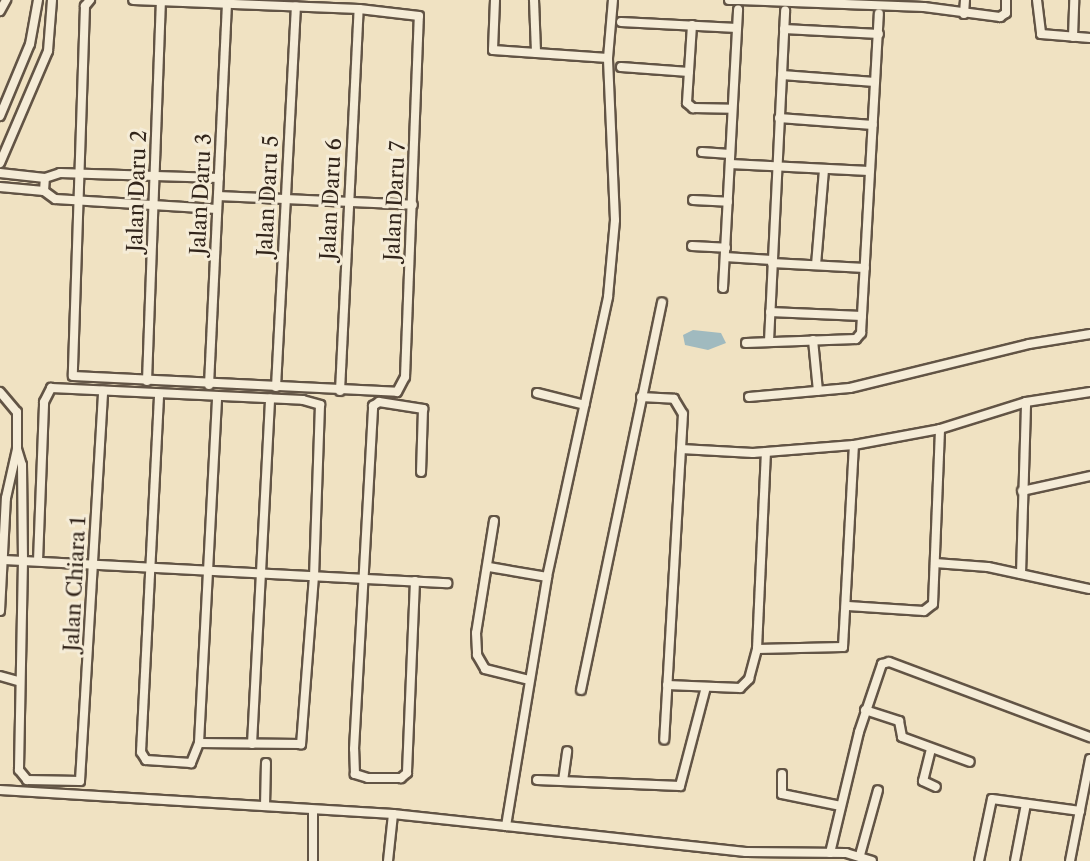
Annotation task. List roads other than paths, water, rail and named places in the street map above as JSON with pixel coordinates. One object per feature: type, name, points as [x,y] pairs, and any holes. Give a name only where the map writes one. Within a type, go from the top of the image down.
[{"type":"street","points":[[0,10],[6,0]]},
{"type":"street","points":[[0,116],[30,44],[38,0]]},
{"type":"street","points":[[0,163],[48,51],[52,0]]},
{"type":"street","points":[[133,0],[359,9]]},
{"type":"street","points":[[495,0],[493,50],[608,58]]},
{"type":"street","points":[[534,0],[536,53]]},
{"type":"street","points":[[506,826],[547,577],[604,321],[613,244],[608,58],[613,0]]},
{"type":"street","points":[[729,0],[739,3],[775,0],[924,4],[964,14],[1002,17],[1006,0]]},
{"type":"street","points":[[964,14],[965,0]]},
{"type":"street","points":[[1037,0],[1041,34],[1090,38]]},
{"type":"street","points":[[1073,37],[1074,0]]},
{"type":"street","points":[[88,1],[70,369],[77,377],[340,391]]},
{"type":"street","name":"Jalan Daru 2","points":[[147,382],[161,1]]},
{"type":"street","points":[[723,288],[739,3]]},
{"type":"street","name":"Jalan Daru 3","points":[[209,385],[227,4]]},
{"type":"street","name":"Jalan Daru 5","points":[[276,387],[296,7]]},
{"type":"street","name":"Jalan Daru 7","points":[[340,391],[386,393],[402,388],[412,205],[419,16],[359,9]]},
{"type":"street","name":"Jalan Daru 6","points":[[340,391],[359,9]]},
{"type":"street","points":[[769,341],[786,10]]},
{"type":"street","points":[[746,342],[856,339],[861,333],[878,14]]},
{"type":"street","points":[[621,22],[737,28]]},
{"type":"street","points":[[692,25],[690,106],[732,108]]},
{"type":"street","points":[[784,29],[879,34]]},
{"type":"street","points":[[621,67],[689,72]]},
{"type":"street","points":[[782,75],[875,82]]},
{"type":"street","points":[[779,118],[873,125]]},
{"type":"street","points":[[702,152],[730,154]]},
{"type":"street","points":[[730,164],[869,171]]},
{"type":"street","points":[[816,265],[824,169]]},
{"type":"street","points":[[0,173],[45,178],[78,173],[219,178]]},
{"type":"street","points":[[44,191],[45,178]]},
{"type":"street","points":[[0,187],[44,191],[55,199],[218,209]]},
{"type":"street","points":[[218,195],[412,205]]},
{"type":"street","points":[[694,200],[728,202]]},
{"type":"street","points":[[692,246],[772,261],[864,268]]},
{"type":"street","points":[[581,690],[662,302]]},
{"type":"street","points":[[770,312],[862,316]]},
{"type":"street","points":[[749,397],[818,391],[885,381],[1029,344],[1090,334]]},
{"type":"street","points":[[813,340],[818,391]]},
{"type":"street","points":[[38,561],[45,393],[51,388],[270,398],[320,405],[314,576],[300,744],[199,743]]},
{"type":"street","name":"Jalan Chiara 1","points":[[18,681],[21,776],[73,782],[81,778],[103,391]]},
{"type":"street","points":[[0,392],[17,412],[23,560],[18,681],[0,676]]},
{"type":"street","points":[[681,449],[766,452],[854,445],[940,429],[1026,402],[1090,392]]},
{"type":"street","points":[[537,393],[585,405]]},
{"type":"street","points":[[159,394],[141,752],[146,760],[191,764],[199,743],[217,396]]},
{"type":"street","points":[[641,397],[680,404],[681,449],[664,739]]},
{"type":"street","points":[[252,744],[270,398]]},
{"type":"street","points":[[415,581],[407,773],[401,778],[355,774],[373,406],[379,402],[423,409],[421,472]]},
{"type":"street","points":[[1021,574],[1026,402]]},
{"type":"street","points":[[848,606],[929,609],[936,563],[940,429]]},
{"type":"street","points":[[757,649],[838,650],[846,641],[854,445]]},
{"type":"street","points":[[0,611],[8,485],[17,449]]},
{"type":"street","points":[[667,685],[744,685],[757,649],[766,452]]},
{"type":"street","points":[[1022,491],[1090,476]]},
{"type":"street","points":[[8,485],[22,487]]},
{"type":"street","points":[[494,521],[477,634],[477,655],[485,669],[529,680]]},
{"type":"street","points":[[4,559],[447,583]]},
{"type":"street","points":[[936,563],[1021,574],[1089,589]]},
{"type":"street","points":[[489,567],[547,577]]},
{"type":"street","points":[[830,853],[865,710],[878,671],[889,662],[1090,737]]},
{"type":"street","points":[[537,780],[680,786],[706,687]]},
{"type":"street","points":[[865,710],[899,721],[902,737],[970,762]]},
{"type":"street","points":[[931,749],[923,777],[936,787]]},
{"type":"street","points":[[563,781],[567,751]]},
{"type":"street","points":[[1070,861],[1090,759]]},
{"type":"street","points":[[265,763],[265,806]]},
{"type":"street","points":[[782,774],[782,794],[841,807]]},
{"type":"street","points":[[0,790],[393,814],[745,856],[830,853],[860,855],[872,861]]},
{"type":"street","points":[[860,855],[878,790]]},
{"type":"street","points":[[979,861],[992,799],[1080,811]]},
{"type":"street","points":[[1015,861],[1026,804]]},
{"type":"street","points":[[313,810],[313,861]]},
{"type":"street","points":[[388,861],[393,814]]},
{"type":"water","points":[[693,330],[721,333],[726,343],[708,350],[685,345],[683,335]]}]
